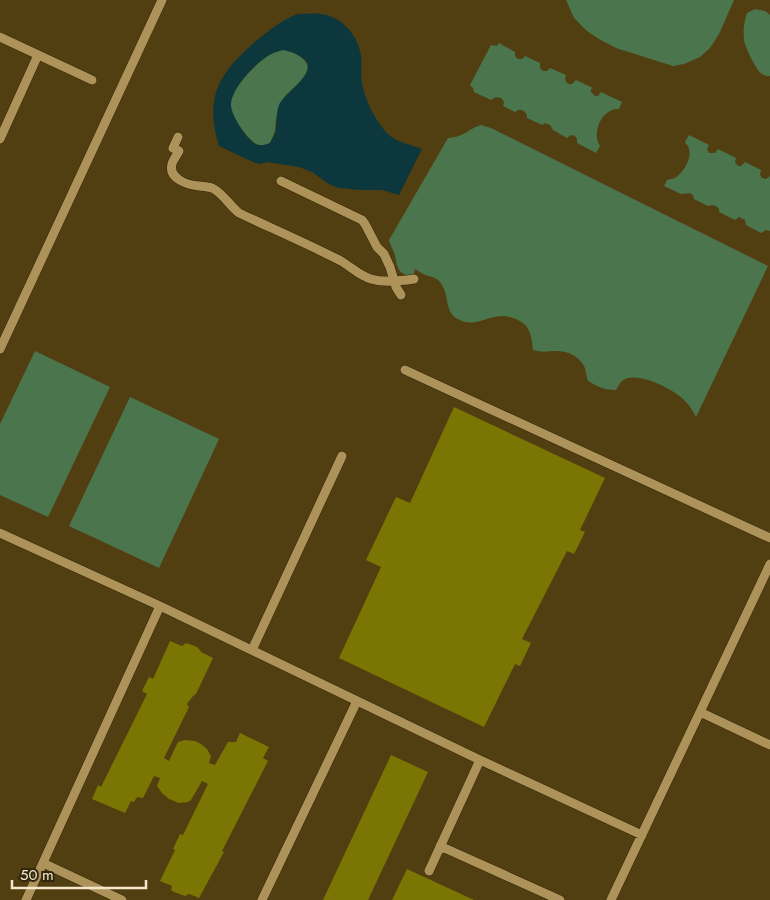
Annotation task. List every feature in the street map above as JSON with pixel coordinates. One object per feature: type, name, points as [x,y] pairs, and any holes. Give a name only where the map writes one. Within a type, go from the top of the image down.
[{"type":"street","points":[[0,349],[162,0]]},
{"type":"street","points":[[0,38],[92,80]]},
{"type":"street","points":[[0,139],[38,55]]},
{"type":"street","points":[[178,137],[173,148],[180,151],[172,164],[172,172],[178,180],[188,184],[212,188],[239,213],[342,262],[368,279],[394,281],[414,279]]},
{"type":"street","points":[[282,181],[362,220],[377,247],[384,254],[396,287],[401,295]]},
{"type":"street","points":[[405,370],[770,538]]},
{"type":"street","points":[[252,650],[342,456]]},
{"type":"street","points":[[0,533],[160,606],[480,760],[642,835]]},
{"type":"street","points":[[611,900],[770,564]]},
{"type":"street","points":[[26,900],[160,606]]},
{"type":"street","points":[[262,900],[357,701]]},
{"type":"street","points":[[700,712],[770,745]]},
{"type":"street","points":[[429,870],[480,760]]},
{"type":"street","points":[[440,846],[560,900]]},
{"type":"street","points":[[43,863],[122,900]]},
{"type":"green space","points":[[566,0],[734,0],[719,34],[710,48],[700,57],[684,64],[673,66],[616,48],[599,39],[587,31],[574,18]]},
{"type":"green space","points":[[755,9],[765,11],[770,15],[770,76],[763,75],[757,68],[744,40],[747,13]]},
{"type":"green space","points":[[499,43],[515,52],[515,56],[518,59],[522,59],[525,56],[540,63],[540,68],[543,71],[547,71],[550,68],[566,75],[565,80],[568,84],[572,84],[576,80],[593,88],[591,92],[595,96],[598,96],[601,92],[622,102],[619,109],[608,113],[600,122],[597,135],[600,146],[596,153],[577,143],[575,136],[571,135],[567,138],[553,130],[550,125],[545,123],[542,125],[527,118],[526,113],[523,111],[518,110],[515,112],[503,106],[504,102],[501,98],[496,97],[491,100],[474,92],[470,85],[491,45],[497,46]]},
{"type":"green space","points":[[283,50],[298,55],[309,68],[303,79],[285,96],[276,119],[275,131],[270,143],[259,145],[251,140],[239,126],[231,111],[231,102],[237,88],[253,68],[271,54]]},
{"type":"green space","points":[[481,125],[491,128],[768,266],[696,417],[690,406],[682,398],[657,383],[630,378],[623,380],[616,390],[605,389],[588,381],[582,362],[569,353],[533,350],[528,329],[516,319],[499,316],[478,322],[464,322],[456,318],[450,311],[445,291],[438,280],[415,269],[413,277],[400,271],[389,240],[448,138],[462,135]]},
{"type":"green space","points":[[689,135],[709,145],[707,149],[709,153],[715,153],[718,149],[736,158],[735,162],[738,166],[745,162],[761,170],[760,175],[762,178],[766,179],[770,176],[770,231],[766,230],[761,233],[746,225],[745,220],[739,217],[735,220],[719,212],[717,207],[708,206],[694,199],[690,193],[681,194],[664,186],[667,180],[678,176],[686,165],[690,153],[689,147],[685,142]]},
{"type":"green space","points":[[35,351],[110,387],[48,517],[0,495],[0,424]]},
{"type":"green space","points":[[130,397],[219,439],[159,568],[69,526]]},
{"type":"water","points":[[298,14],[328,15],[341,22],[351,32],[358,44],[361,55],[363,89],[378,121],[393,138],[422,149],[399,195],[382,190],[340,188],[330,185],[312,172],[299,167],[267,162],[255,163],[219,146],[213,113],[214,100],[224,75],[232,64],[256,41],[286,19]],"holes":[[[283,50],[297,54],[304,59],[307,70],[304,77],[279,105],[276,130],[270,143],[259,145],[245,134],[237,122],[232,110],[232,98],[240,83],[259,63],[272,53]]]},
{"type":"building","points":[[454,407],[605,478],[580,530],[585,532],[574,554],[567,551],[522,639],[531,643],[520,666],[515,664],[484,727],[339,658],[381,567],[366,560],[396,497],[410,503]]},
{"type":"building","points":[[170,641],[182,646],[186,643],[197,647],[201,652],[213,658],[196,694],[187,704],[189,707],[164,758],[169,761],[178,742],[185,740],[195,741],[207,749],[211,756],[209,763],[215,765],[228,742],[236,742],[240,733],[269,747],[263,758],[268,761],[222,851],[224,852],[199,898],[189,894],[185,896],[174,892],[171,890],[172,886],[160,881],[175,850],[173,849],[180,834],[183,835],[208,784],[202,781],[191,800],[179,803],[169,799],[162,793],[157,786],[160,778],[154,776],[143,798],[137,797],[134,802],[131,801],[125,813],[92,799],[98,785],[101,787],[147,694],[142,691],[149,677],[153,679]]},
{"type":"building","points":[[391,755],[428,772],[368,900],[323,900]]},
{"type":"building","points":[[407,869],[474,900],[392,900]]}]
